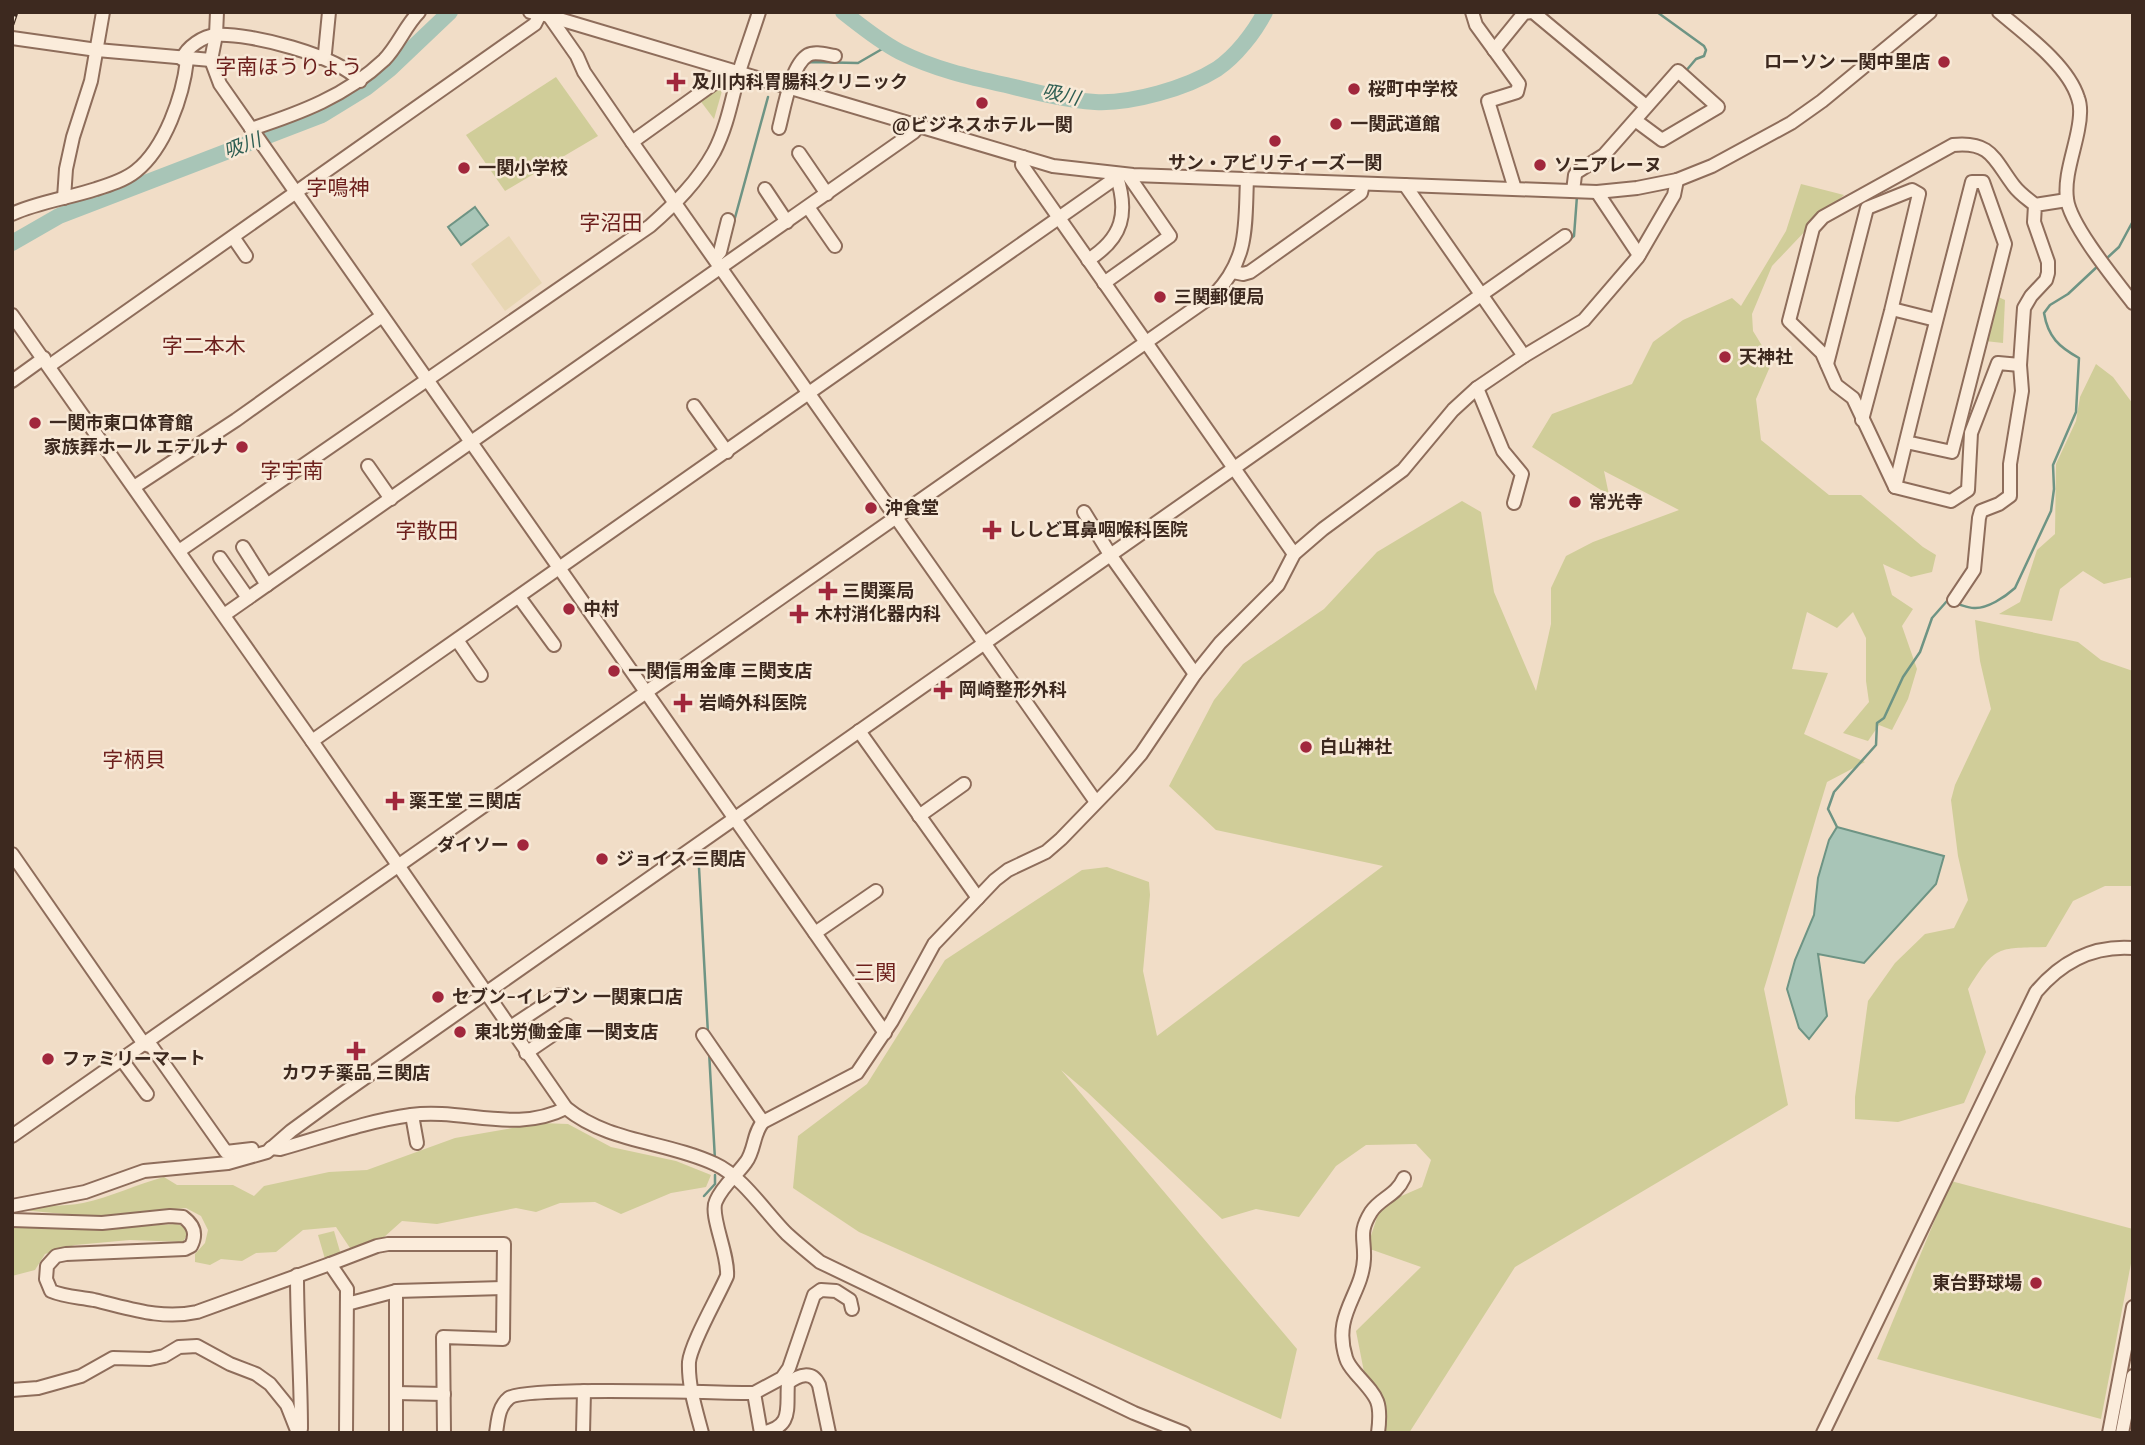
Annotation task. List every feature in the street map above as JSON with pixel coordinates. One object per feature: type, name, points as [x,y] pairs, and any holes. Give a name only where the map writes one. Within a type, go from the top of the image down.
[{"type":"street","points":[[64,198],[66,169],[91,81],[103,12]]},
{"type":"street","points":[[217,12],[211,60],[220,84],[885,1033]]},
{"type":"street","points":[[320,58],[325,53],[329,12]]},
{"type":"street","points":[[255,134],[332,98],[360,81],[386,57],[419,12]]},
{"type":"street","points":[[179,551],[650,226],[676,202],[703,170],[715,150],[730,112],[739,72],[759,12]]},
{"type":"street","points":[[1472,12],[1476,25],[1519,85],[1517,92],[1488,101],[1515,189]]},
{"type":"street","points":[[1494,50],[1524,13],[1532,12],[1646,106]]},
{"type":"street","points":[[540,14],[1053,166],[1122,175],[1597,192],[1677,180],[1735,155],[1791,123],[1822,101],[1930,12]]},
{"type":"street","points":[[1998,12],[2036,43],[2074,87],[2079,100],[2080,117],[2069,171],[2067,200],[2077,225],[2133,303]]},
{"type":"street","points":[[540,14],[577,56],[584,72],[632,142],[1096,802]]},
{"type":"street","points":[[12,380],[46,362],[296,194],[536,24],[540,14]]},
{"type":"street","points":[[12,214],[123,179],[136,171],[146,161],[171,123],[184,53],[203,38],[216,36],[276,42],[353,73],[360,81]]},
{"type":"street","points":[[12,38],[97,50],[211,60]]},
{"type":"street","points":[[779,128],[795,72],[806,56],[835,56]]},
{"type":"street","points":[[1573,191],[1577,172],[1604,155],[1678,71],[1718,107],[1662,140],[1635,120]]},
{"type":"street","points":[[632,142],[713,84]]},
{"type":"street","points":[[224,615],[471,443],[718,263],[787,222],[919,126]]},
{"type":"street","points":[[2020,365],[1998,363],[1971,433],[1966,493],[1951,501],[1895,487],[1853,398],[1836,385],[1822,353],[1789,321],[1810,234],[1823,217],[1953,145],[1971,145],[1987,151],[1998,161],[2013,186],[2035,205],[2067,200]]},
{"type":"street","points":[[799,153],[827,194]]},
{"type":"street","points":[[1023,157],[1021,165],[1294,554]]},
{"type":"street","points":[[312,741],[1122,175]]},
{"type":"street","points":[[1088,260],[1114,239],[1122,220],[1122,175]]},
{"type":"street","points":[[1104,283],[1170,236],[1122,175]]},
{"type":"street","points":[[12,1136],[1215,295],[1233,272],[1242,248],[1247,179]]},
{"type":"street","points":[[702,1433],[692,1392],[690,1362],[693,1347],[727,1276],[728,1263],[714,1216],[714,1204],[747,1161],[758,1128],[763,1122],[857,1073],[885,1033],[934,944],[1008,870],[1046,852],[1096,802],[1140,754],[1195,674],[1229,633],[1278,584],[1294,554],[1323,529],[1403,470],[1453,411],[1477,388],[1584,320],[1639,255],[1674,195],[1677,180]]},
{"type":"street","points":[[1895,487],[1906,442],[1936,320],[1972,182],[1983,182],[2005,244],[1952,452],[1906,442]]},
{"type":"street","points":[[1233,272],[1250,272],[1361,193],[1363,184]]},
{"type":"street","points":[[1405,185],[1524,356]]},
{"type":"street","points":[[765,188],[787,222]]},
{"type":"street","points":[[1827,364],[1867,208],[1912,190],[1919,194],[1862,420]]},
{"type":"street","points":[[1597,192],[1639,255]]},
{"type":"street","points":[[1954,600],[1974,570],[1981,511],[2010,496],[2010,464],[2022,391],[2020,365],[2024,308],[2049,273],[2048,262],[2034,222],[2035,205]]},
{"type":"street","points":[[808,207],[835,246]]},
{"type":"street","points":[[718,263],[728,220]]},
{"type":"street","points":[[12,1206],[85,1192],[144,1171],[228,1163],[267,1152],[330,1102],[1565,236]]},
{"type":"street","points":[[233,237],[246,256]]},
{"type":"street","points":[[1892,309],[1936,320]]},
{"type":"street","points":[[12,315],[399,865],[566,1108],[599,1129],[717,1165],[733,1176],[788,1235],[820,1262],[1134,1413],[1184,1433]]},
{"type":"street","points":[[134,487],[236,420],[382,316]]},
{"type":"street","points":[[1477,388],[1503,451],[1522,474],[1514,503]]},
{"type":"street","points":[[694,406],[727,452]]},
{"type":"street","points":[[368,467],[391,499]]},
{"type":"street","points":[[1084,512],[1195,674]]},
{"type":"street","points":[[243,547],[267,585]]},
{"type":"street","points":[[220,558],[248,598]]},
{"type":"street","points":[[519,597],[554,645]]},
{"type":"street","points":[[457,640],[481,675]]},
{"type":"street","points":[[859,731],[978,898]]},
{"type":"street","points":[[919,816],[964,783]]},
{"type":"street","points":[[12,854],[144,1044],[152,1047],[226,1152],[274,1147],[281,1149],[412,1115],[436,1114],[516,1121],[554,1114],[566,1108]]},
{"type":"street","points":[[815,933],[876,891]]},
{"type":"street","points":[[1823,1433],[2036,992],[2053,973],[2075,958],[2105,948],[2133,947]]},
{"type":"street","points":[[509,1028],[559,995]]},
{"type":"street","points":[[526,1053],[567,1025]]},
{"type":"street","points":[[703,1035],[763,1122]]},
{"type":"street","points":[[122,1060],[147,1094]]},
{"type":"street","points":[[412,1115],[417,1143]]},
{"type":"street","points":[[1378,1433],[1380,1412],[1377,1397],[1349,1366],[1345,1355],[1344,1315],[1357,1286],[1364,1260],[1362,1232],[1372,1210],[1400,1188],[1404,1178]]},
{"type":"street","points":[[12,1220],[19,1218],[102,1223],[183,1217],[194,1229],[195,1238],[191,1246],[185,1249],[66,1254],[56,1256],[47,1266],[46,1279],[51,1291],[63,1296],[89,1299],[154,1315],[197,1312],[377,1246],[504,1244],[503,1339],[443,1337],[444,1433]]},
{"type":"street","points":[[330,1264],[346,1289],[346,1433]]},
{"type":"street","points":[[297,1275],[298,1348],[301,1365],[300,1433]]},
{"type":"street","points":[[347,1304],[396,1291],[503,1288]]},
{"type":"street","points":[[496,1433],[500,1409],[509,1397],[522,1394],[584,1391],[754,1393],[782,1378],[789,1368],[814,1295],[821,1290],[836,1291],[850,1300],[852,1309]]},
{"type":"street","points":[[396,1291],[396,1433]]},
{"type":"street","points":[[2109,1433],[2133,1307]]},
{"type":"street","points":[[12,1390],[38,1388],[81,1376],[113,1358],[149,1359],[164,1356],[179,1347],[197,1346],[230,1364],[256,1374],[270,1384],[287,1405],[300,1433]]},
{"type":"street","points":[[754,1393],[761,1433],[773,1431],[784,1422],[789,1409],[788,1383],[798,1376],[809,1375],[816,1379],[819,1385],[830,1433]]},
{"type":"street","points":[[2122,1433],[2133,1376]]},
{"type":"street","points":[[583,1433],[584,1391]]},
{"type":"street","points":[[396,1393],[444,1394]]},
{"type":"shaded area","points":[[556,77],[598,136],[505,191],[466,135]]},
{"type":"shaded area","points":[[717,83],[722,91],[714,119],[699,99]]},
{"type":"shaded area","points":[[1801,184],[1844,195],[1772,266],[1752,314],[1753,331],[1772,362],[1756,399],[1761,440],[1829,495],[1861,495],[1936,555],[1932,572],[1911,577],[1883,564],[1892,595],[1913,609],[1902,626],[1917,669],[1908,699],[1892,730],[1879,725],[1868,741],[1843,733],[1869,702],[1866,638],[1853,612],[1837,628],[1807,612],[1792,669],[1828,673],[1804,734],[1865,762],[1827,782],[1764,989],[1788,1105],[1515,1267],[1409,1433],[1376,1433],[1356,1331],[1421,1267],[1367,1248],[1381,1205],[1422,1187],[1431,1160],[1416,1144],[1366,1145],[1336,1166],[1299,1217],[1256,1209],[1222,1219],[1061,1070],[1297,1349],[1281,1419],[859,1232],[793,1188],[798,1136],[867,1084],[945,960],[1082,870],[1107,867],[1149,882],[1143,971],[1157,1036],[1383,866],[1216,830],[1169,786],[1214,700],[1243,664],[1324,609],[1377,552],[1462,501],[1481,512],[1494,592],[1536,691],[1551,624],[1551,588],[1566,556],[1593,542],[1679,510],[1604,471],[1609,495],[1532,447],[1552,414],[1632,384],[1653,342],[1683,320],[1732,298],[1741,306],[1786,231]]},
{"type":"shaded area","points":[[475,207],[488,225],[461,245],[448,227]]},
{"type":"shaded area","points":[[509,236],[542,283],[505,311],[471,264]]},
{"type":"shaded area","points":[[1996,296],[2005,300],[2003,343],[1985,341]]},
{"type":"shaded area","points":[[2096,364],[2113,377],[2133,404],[2133,577],[2104,584],[2083,571],[2060,589],[2052,621],[1999,614],[2020,602],[2037,550],[2055,534],[2056,464],[2076,421],[2080,397]]},
{"type":"shaded area","points":[[1975,620],[2078,642],[2101,660],[2133,671],[2133,886],[2105,886],[2073,901],[2046,947],[2006,949],[1991,957],[1985,964],[1968,989],[1986,1052],[1964,1103],[1898,1122],[1855,1119],[1855,1097],[1868,1001],[1895,963],[1925,934],[1954,928],[1968,900],[1958,856],[1951,800],[1955,785],[1991,709],[1980,661]]},
{"type":"shaded area","points":[[1837,827],[1944,856],[1936,884],[1864,963],[1818,954],[1827,1016],[1809,1039],[1799,1028],[1787,989],[1795,960],[1814,915],[1818,878],[1829,840]]},
{"type":"shaded area","points":[[541,1123],[568,1124],[611,1147],[676,1161],[711,1175],[706,1187],[671,1193],[621,1214],[595,1202],[560,1203],[536,1212],[516,1208],[437,1224],[402,1221],[383,1238],[350,1248],[336,1227],[303,1230],[276,1252],[256,1253],[242,1261],[221,1259],[210,1265],[195,1262],[195,1254],[205,1243],[208,1230],[201,1216],[186,1208],[95,1217],[22,1210],[83,1203],[164,1177],[177,1185],[233,1185],[254,1196],[264,1186],[329,1172],[367,1170],[455,1138]]},
{"type":"shaded area","points":[[1951,1181],[2133,1229],[2133,1253],[2101,1419],[1877,1359]]},
{"type":"shaded area","points":[[175,1224],[185,1226],[189,1231],[183,1242],[130,1240],[75,1245],[45,1254],[35,1270],[12,1276],[12,1229],[16,1227],[94,1229]]},
{"type":"shaded area","points":[[334,1231],[341,1255],[325,1259],[318,1235]]},
{"type":"waterway","name":"吸川","points":[[12,243],[59,216],[322,115],[366,88],[390,69],[450,12]]},
{"type":"waterway","name":"吸川","points":[[843,12],[885,43],[926,63],[965,76],[1039,93],[1095,102],[1142,97],[1205,76],[1238,51],[1265,12]]},
{"type":"waterway","points":[[1657,12],[1706,50],[1704,56],[1696,59],[1685,72]]},
{"type":"waterway","points":[[804,68],[809,62],[858,63],[889,45]]},
{"type":"waterway","points":[[733,225],[768,97]]},
{"type":"waterway","points":[[1643,120],[1655,106]]},
{"type":"waterway","points":[[1570,239],[1574,236],[1577,196]]},
{"type":"waterway","points":[[2106,259],[2119,247],[2133,221]]},
{"type":"waterway","points":[[1957,604],[1972,608],[1984,607],[2015,588],[2051,511],[2053,465],[2076,412],[2079,358],[2056,340],[2048,329],[2044,313],[2099,265]]},
{"type":"waterway","points":[[1837,827],[1828,809],[1834,792],[1876,745],[1877,723],[1884,718],[1903,677],[1920,652],[1932,618],[1947,601],[1951,602]]},
{"type":"waterway","points":[[698,849],[708,1034]]},
{"type":"waterway","points":[[709,1051],[715,1160]]},
{"type":"waterway","points":[[704,1196],[715,1184],[715,1175]]},
{"type":"railway","points":[[12,24],[16,12]]},
{"type":"place","name":"ローソン 一関中里店","points":[[1944,62]]},
{"type":"place","name":"及川内科胃腸科クリニック","points":[[676,82]]},
{"type":"place","name":"桜町中学校","points":[[1354,89]]},
{"type":"place","name":"@ビジネスホテル一関","points":[[982,103]]},
{"type":"place","name":"一関武道館","points":[[1336,124]]},
{"type":"place","name":"サン・アビリティーズ一関","points":[[1275,141]]},
{"type":"place","name":"ソニアレーヌ","points":[[1540,165]]},
{"type":"place","name":"一関小学校","points":[[464,168]]},
{"type":"place","name":"三関郵便局","points":[[1160,297]]},
{"type":"place","name":"天神社","points":[[1725,357]]},
{"type":"place","name":"一関市東口体育館","points":[[35,423]]},
{"type":"place","name":"家族葬ホール エテルナ","points":[[242,447]]},
{"type":"place","name":"常光寺","points":[[1575,502]]},
{"type":"place","name":"沖食堂","points":[[871,508]]},
{"type":"place","name":"ししど耳鼻咽喉科医院","points":[[992,530]]},
{"type":"place","name":"三関薬局","points":[[828,591]]},
{"type":"place","name":"中村","points":[[569,609]]},
{"type":"place","name":"木村消化器内科","points":[[799,614]]},
{"type":"place","name":"一関信用金庫 三関支店","points":[[614,671]]},
{"type":"place","name":"岡崎整形外科","points":[[943,690]]},
{"type":"place","name":"岩崎外科医院","points":[[683,703]]},
{"type":"place","name":"白山神社","points":[[1306,747]]},
{"type":"place","name":"薬王堂 三関店","points":[[395,801]]},
{"type":"place","name":"ダイソー","points":[[523,845]]},
{"type":"place","name":"ジョイス 三関店","points":[[602,859]]},
{"type":"place","name":"セブン-イレブン 一関東口店","points":[[438,997]]},
{"type":"place","name":"東北労働金庫 一関支店","points":[[460,1032]]},
{"type":"place","name":"カワチ薬品 三関店","points":[[356,1051]]},
{"type":"place","name":"ファミリーマート","points":[[48,1059]]},
{"type":"place","name":"東台野球場","points":[[2036,1283]]},
{"type":"district","name":"字南ほうりょう","points":[[289,67]]},
{"type":"district","name":"字鳴神","points":[[338,188]]},
{"type":"district","name":"字沼田","points":[[611,223]]},
{"type":"district","name":"字二本木","points":[[204,346]]},
{"type":"district","name":"字宇南","points":[[292,471]]},
{"type":"district","name":"字散田","points":[[427,531]]},
{"type":"district","name":"字柄貝","points":[[134,760]]},
{"type":"district","name":"三関","points":[[875,973]]}]
